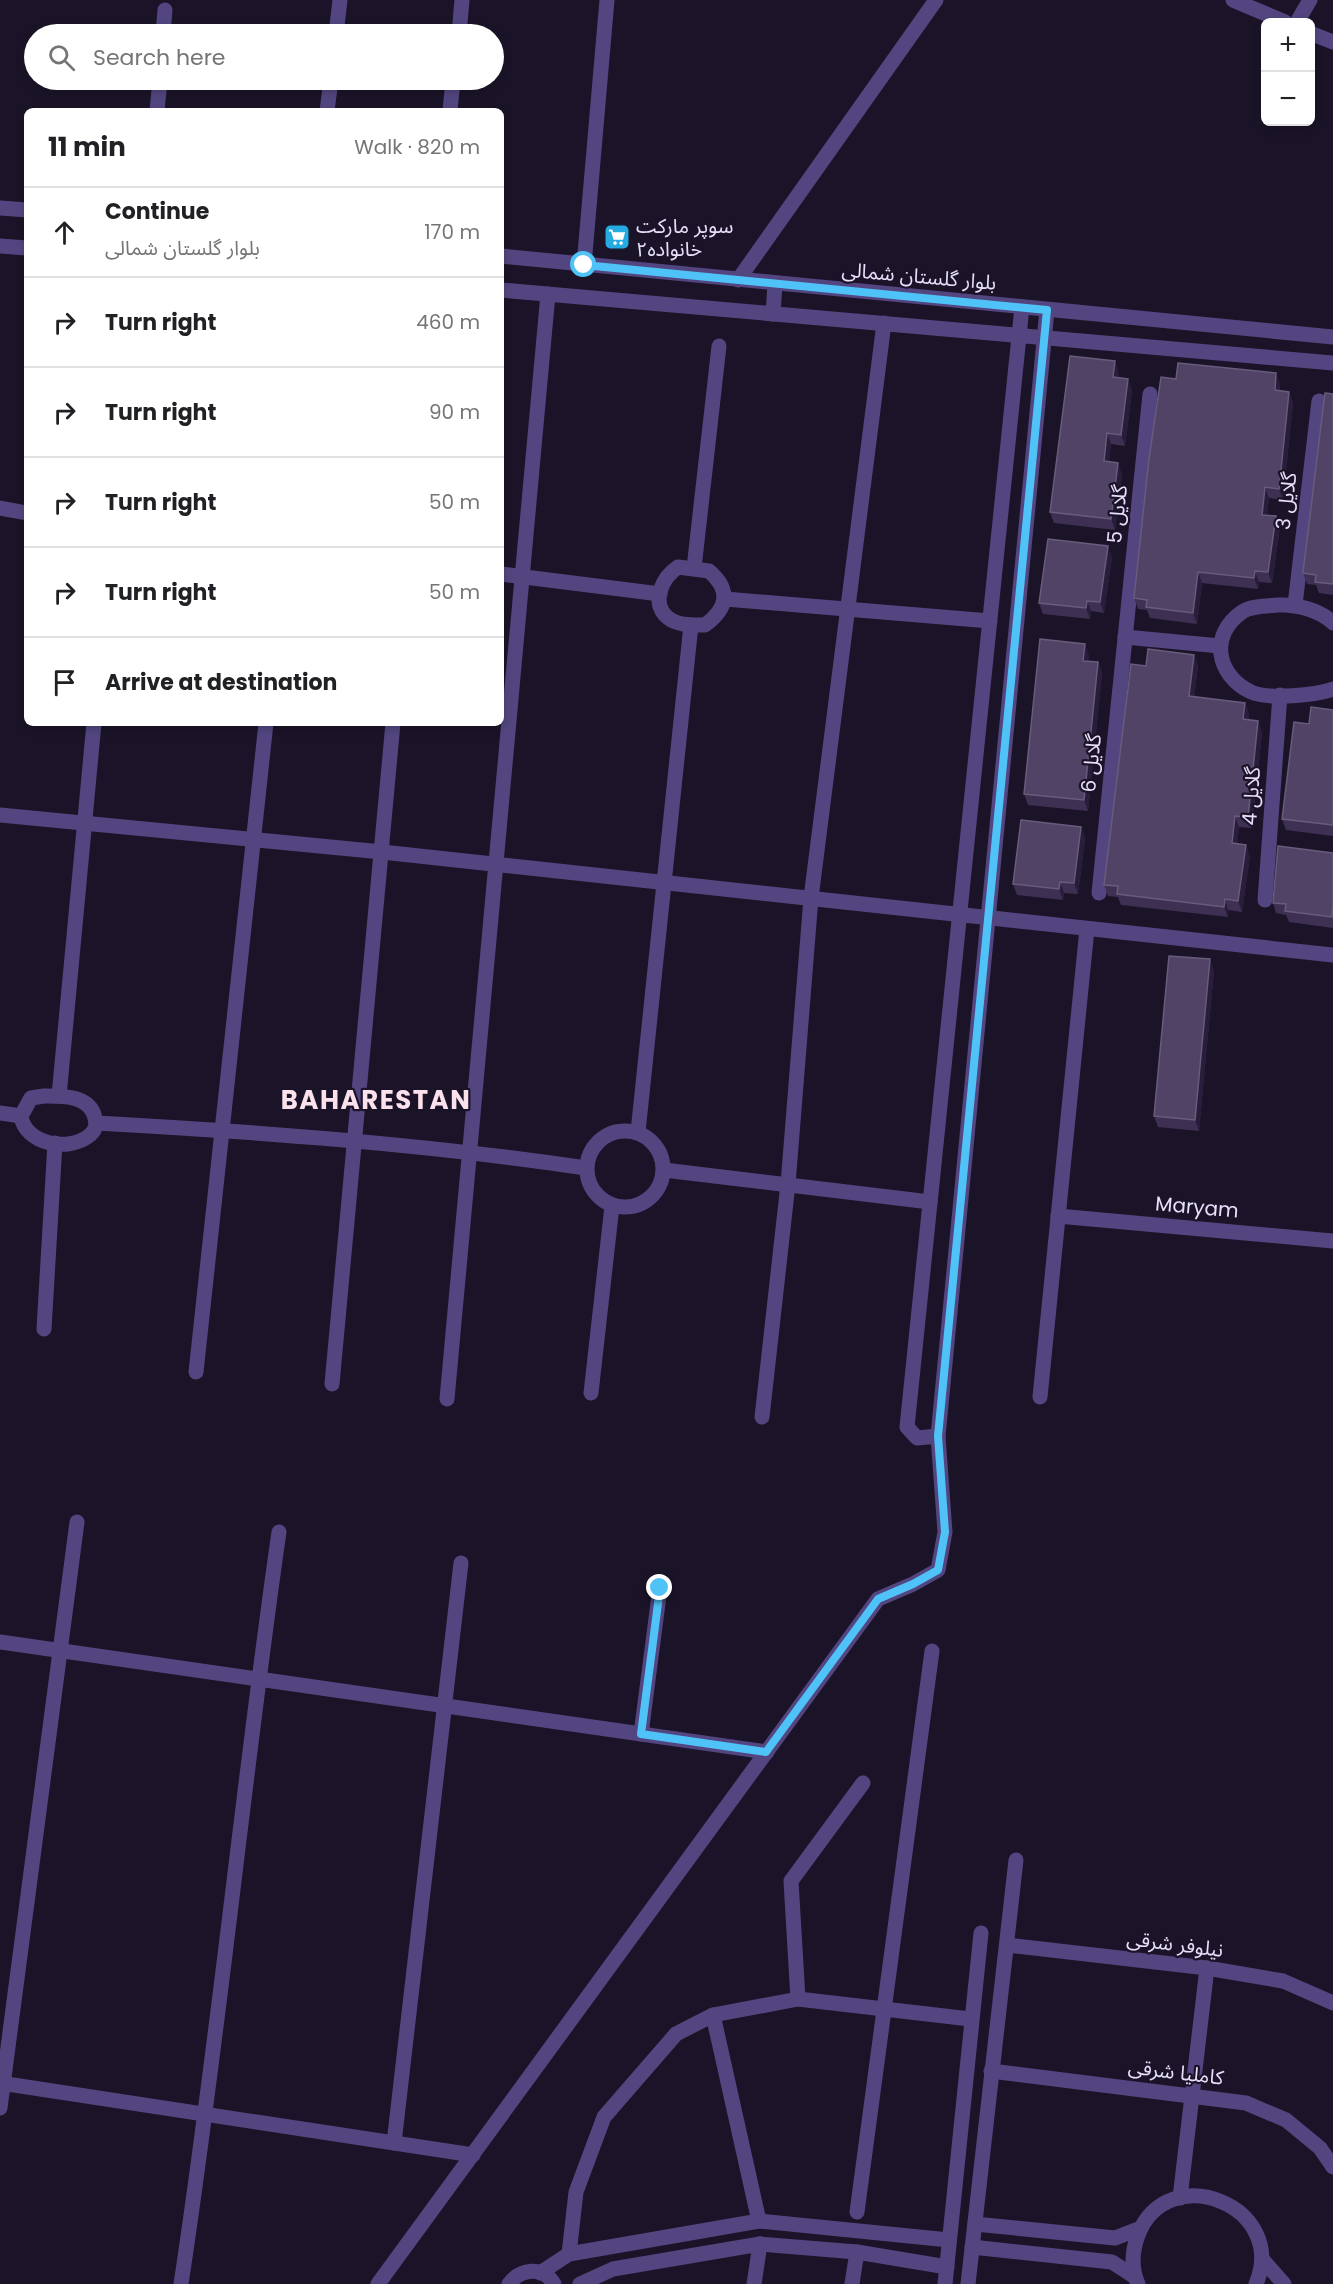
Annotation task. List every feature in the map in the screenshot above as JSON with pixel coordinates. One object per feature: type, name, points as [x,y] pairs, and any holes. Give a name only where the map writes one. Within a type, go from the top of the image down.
[{"type":"street","points":[[337,24],[340,0]]},
{"type":"street","points":[[460,24],[462,0]]},
{"type":"street","points":[[584,265],[607,0]]},
{"type":"street","points":[[738,280],[936,0]]},
{"type":"street","points":[[1233,0],[1276,18]]},
{"type":"street","points":[[1299,18],[1310,0]]},
{"type":"street","points":[[164,24],[165,10]]},
{"type":"street","points":[[1315,35],[1333,42]]},
{"type":"street","points":[[157,108],[159,90]]},
{"type":"street","points":[[327,108],[330,90]]},
{"type":"street","points":[[450,108],[452,90]]},
{"type":"street","points":[[0,208],[24,210]]},
{"type":"street","points":[[0,246],[24,248]]},
{"type":"street","name":"بلوار گلستان شمالی","points":[[504,256],[1333,338]]},
{"type":"street","points":[[773,314],[775,284]]},
{"type":"street","points":[[504,290],[1333,363]]},
{"type":"street","points":[[447,1399],[494,864],[548,294]]},
{"type":"street","points":[[938,1436],[917,1438],[907,1427],[1022,308]]},
{"type":"street","points":[[378,2284],[878,1599],[938,1570],[945,1532],[938,1436],[1047,310]]},
{"type":"street","points":[[762,1417],[788,1185],[811,898],[884,323]]},
{"type":"street","points":[[694,568],[718,346]]},
{"type":"street","name":"گلایل 5","points":[[1125,637],[1150,394]]},
{"type":"street","name":"گلایل 3","points":[[1295,605],[1320,401]]},
{"type":"street","points":[[0,508],[24,512]]},
{"type":"street","points":[[678,567],[694,568],[710,571],[718,578],[723,588],[725,599],[721,611],[705,625],[691,625],[668,618],[661,608],[660,594],[669,573],[678,567]]},
{"type":"street","points":[[504,574],[660,594]]},
{"type":"street","points":[[725,599],[990,621]]},
{"type":"street","points":[[1333,623],[1326,616],[1295,605],[1244,610],[1226,626],[1220,646],[1221,664],[1237,682],[1253,693],[1318,694],[1333,689]]},
{"type":"street","points":[[638,1132],[691,625]]},
{"type":"street","points":[[1125,637],[1220,646]]},
{"type":"street","name":"گلایل 6","points":[[1099,893],[1125,637]]},
{"type":"street","name":"گلایل 4","points":[[1264,900],[1280,694]]},
{"type":"street","points":[[59,1096],[94,726]]},
{"type":"street","points":[[196,1372],[266,726]]},
{"type":"street","points":[[332,1384],[393,726]]},
{"type":"street","points":[[0,815],[382,852],[1333,955]]},
{"type":"street","points":[[1040,1397],[1087,929]]},
{"type":"street","points":[[59,1096],[85,1103],[93,1111],[96,1123],[92,1134],[82,1140],[55,1143],[39,1140],[29,1134],[22,1125],[21,1116],[31,1098],[59,1096]]},
{"type":"street","points":[[0,1113],[21,1116]]},
{"type":"street","points":[[96,1123],[355,1140],[469,1151],[586,1168]]},
{"type":"street","points":[[614,1132],[638,1132],[657,1147],[663,1170],[656,1193],[636,1206],[612,1206],[593,1191],[586,1168],[594,1146],[614,1132]]},
{"type":"street","points":[[44,1329],[55,1143]]},
{"type":"street","points":[[663,1170],[930,1202]]},
{"type":"street","points":[[591,1393],[612,1206]]},
{"type":"street","name":"Maryam","points":[[1058,1216],[1333,1241]]},
{"type":"street","points":[[0,2108],[78,1522]]},
{"type":"street","points":[[181,2284],[207,2114],[258,1679],[279,1532]]},
{"type":"street","points":[[394,2143],[461,1563]]},
{"type":"street","points":[[641,1734],[660,1588]]},
{"type":"street","points":[[0,1642],[766,1752]]},
{"type":"street","points":[[857,2212],[932,1651]]},
{"type":"street","points":[[798,1999],[790,1881],[863,1783]]},
{"type":"street","points":[[968,2284],[1016,1860]]},
{"type":"street","points":[[945,2284],[970,2019],[981,1933]]},
{"type":"street","name":"نیلوفر شرقی","points":[[1007,1945],[1207,1968],[1283,1981],[1333,2003]]},
{"type":"street","points":[[1180,2198],[1207,1968]]},
{"type":"street","points":[[569,2254],[576,2192],[604,2117],[676,2034],[713,2015],[798,1999],[970,2019]]},
{"type":"street","points":[[713,2015],[759,2221]]},
{"type":"street","name":"کاملیا شرقی","points":[[991,2071],[1192,2094],[1246,2103],[1286,2120],[1320,2148],[1333,2167]]},
{"type":"street","points":[[2,2083],[473,2155]]},
{"type":"street","points":[[1136,2281],[1132,2261],[1141,2228],[1158,2210],[1180,2198],[1205,2196],[1229,2204],[1243,2214],[1253,2227],[1262,2259],[1256,2284]]},
{"type":"street","points":[[540,2273],[569,2254],[759,2221],[949,2240]]},
{"type":"street","points":[[975,2224],[1115,2238],[1141,2228]]},
{"type":"street","points":[[579,2284],[613,2269],[760,2244],[857,2252],[947,2267]]},
{"type":"street","points":[[754,2284],[760,2244]]},
{"type":"street","points":[[972,2247],[1113,2262],[1136,2281]]},
{"type":"street","points":[[852,2284],[857,2252]]},
{"type":"street","points":[[1262,2259],[1284,2284]]},
{"type":"street","points":[[509,2284],[516,2274],[528,2270],[540,2273],[551,2279],[554,2284]]},
{"type":"building","points":[[1070,356],[1115,361],[1113,377],[1128,379],[1121,435],[1107,433],[1104,461],[1118,463],[1111,519],[1050,512]]},
{"type":"building","points":[[1178,363],[1276,373],[1275,390],[1289,392],[1279,489],[1265,487],[1262,515],[1276,516],[1268,572],[1255,571],[1254,578],[1198,572],[1193,613],[1146,607],[1147,600],[1134,598],[1149,459],[1161,377],[1176,379]]},
{"type":"building","points":[[1325,393],[1333,394],[1333,584],[1315,582],[1316,575],[1303,573]]},
{"type":"building","points":[[1048,539],[1108,546],[1100,602],[1087,601],[1086,608],[1039,603]]},
{"type":"building","points":[[1040,639],[1085,644],[1083,661],[1098,662],[1084,800],[1024,794]]},
{"type":"building","points":[[1148,649],[1194,655],[1189,696],[1245,703],[1243,719],[1258,721],[1248,817],[1235,816],[1232,843],[1246,845],[1238,901],[1225,899],[1224,907],[1117,894],[1118,886],[1104,885],[1131,664],[1146,666]]},
{"type":"building","points":[[1311,707],[1333,710],[1333,825],[1282,819],[1294,722],[1309,724]]},
{"type":"building","points":[[1021,820],[1081,827],[1074,883],[1060,882],[1059,889],[1013,884]]},
{"type":"building","points":[[1278,846],[1333,853],[1332,917],[1285,911],[1286,904],[1273,903]]},
{"type":"building","points":[[1169,956],[1210,959],[1195,1120],[1154,1116]]},
{"type":"place","name":"سوپر ماركت خانواده٢","points":[[617,237]]},
{"type":"district","name":"BAHARESTAN","points":[[376,1100]]},
{"type":"route","points":[[584,265],[1047,310],[938,1436],[945,1532],[938,1570],[878,1599],[766,1752],[641,1734],[660,1588]]}]
